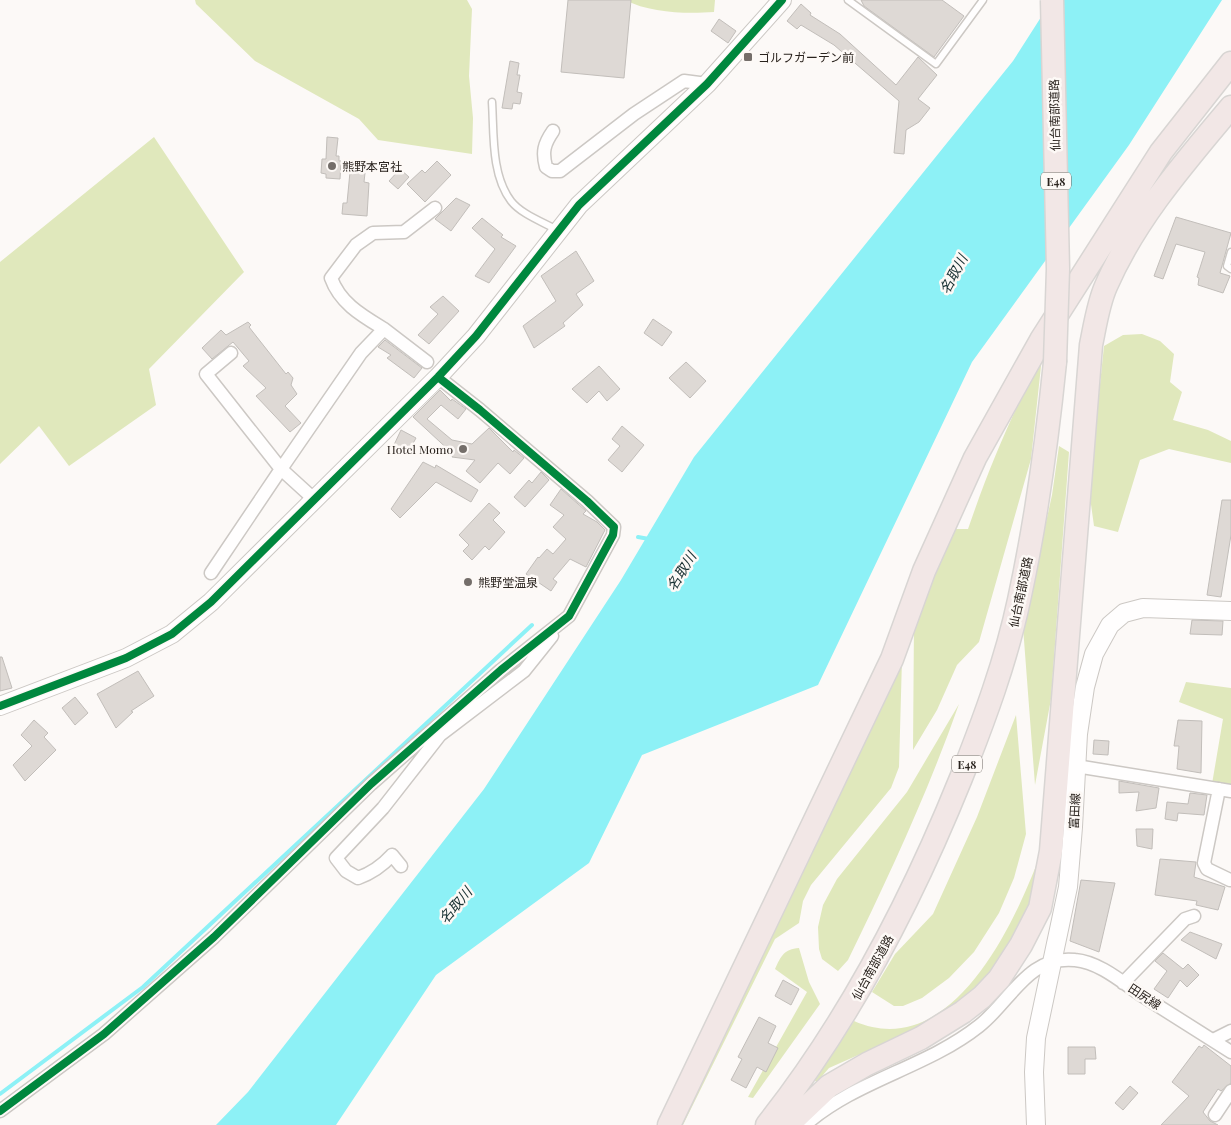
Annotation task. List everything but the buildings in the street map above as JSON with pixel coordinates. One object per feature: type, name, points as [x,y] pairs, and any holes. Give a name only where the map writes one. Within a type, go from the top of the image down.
[{"type":"highway","name":"仙台南部道路","points":[[766,1125],[825,1046],[891,934],[944,821],[979,733],[1003,663],[1019,602],[1040,485],[1055,362],[1058,269],[1052,0]]},
{"type":"highway","points":[[669,1125],[892,659],[924,571],[975,458],[1041,340],[1161,152],[1231,63]]},
{"type":"highway","points":[[788,1125],[829,1086],[867,1064],[920,1038],[963,1012],[982,997],[999,979],[1021,945],[1040,908],[1051,851],[1091,345],[1105,287],[1129,241],[1181,165],[1231,107]]},
{"type":"street","points":[[0,706],[126,658],[172,634],[211,602],[438,377],[476,336],[578,205],[707,84],[782,0]]},
{"type":"street","points":[[553,131],[545,143],[544,158],[546,168],[552,171],[560,170],[634,114],[684,82],[707,84]]},
{"type":"street","points":[[427,362],[384,329],[351,308],[335,288],[331,278],[356,244],[374,233],[404,232],[435,208]]},
{"type":"street","points":[[211,573],[361,353],[384,329]]},
{"type":"street","points":[[231,353],[206,374],[281,469],[315,500]]},
{"type":"street","points":[[0,1111],[104,1034],[214,937],[370,784],[501,670],[569,616],[613,535],[614,527],[594,507],[480,410],[438,377]]},
{"type":"street","name":"富田線","points":[[1036,1125],[1034,1072],[1036,1038],[1068,887],[1076,766],[1085,687],[1094,654],[1110,625],[1124,613],[1142,608],[1231,611]]},
{"type":"street","points":[[401,866],[392,855],[384,864],[369,874],[358,878],[346,871],[336,858],[383,808],[440,735],[524,671],[565,619]]},
{"type":"street","points":[[1076,766],[1225,790],[1204,863],[1207,869],[1230,880]]},
{"type":"street","points":[[1123,983],[1185,919],[1194,916]]},
{"type":"street","name":"田尻線","points":[[1052,961],[1076,960],[1103,969],[1231,1052]]},
{"type":"street","points":[[805,1125],[821,1111],[855,1091],[939,1050],[979,1026],[1025,977],[1038,966],[1052,961]]},
{"type":"street","points":[[1213,1040],[1231,1031]]},
{"type":"street","points":[[1215,1115],[1231,1091]]},
{"type":"lane","points":[[848,0],[936,64],[983,0]]},
{"type":"lane","points":[[492,102],[496,158],[501,182],[511,202],[558,230]]},
{"type":"lane","points":[[1231,252],[1227,266],[1231,270]]},
{"type":"green space","points":[[195,0],[467,0],[472,9],[469,76],[473,118],[472,154],[378,140],[359,119],[255,61],[196,4]]},
{"type":"green space","points":[[625,0],[715,0],[714,12],[692,13],[668,12],[646,8]]},
{"type":"green space","points":[[154,137],[244,272],[149,369],[156,405],[69,466],[39,426],[0,464],[0,262]]},
{"type":"green space","points":[[1142,334],[1160,341],[1174,354],[1170,382],[1182,392],[1173,420],[1208,430],[1231,441],[1231,463],[1169,449],[1140,460],[1118,532],[1094,526],[1089,490],[1104,346],[1123,335]]},
{"type":"green space","points":[[1042,357],[1031,459],[979,642],[957,665],[937,710],[913,750],[914,621],[953,529],[968,529],[1001,442]]},
{"type":"green space","points":[[1059,446],[1069,452],[1051,699],[1035,785],[1023,627],[1052,495]]},
{"type":"green space","points":[[902,659],[899,767],[891,788],[811,885],[803,901],[799,923],[775,939],[683,1125],[676,1125]]},
{"type":"green space","points":[[1186,682],[1231,688],[1231,786],[1212,784],[1223,719],[1179,702]]},
{"type":"green space","points":[[959,704],[921,802],[893,865],[848,960],[838,971],[822,959],[819,949],[818,927],[823,905],[837,879],[907,792]]},
{"type":"green space","points":[[1016,715],[1026,834],[1014,878],[999,913],[974,952],[949,978],[922,998],[903,1006],[894,1006],[872,992],[895,954],[933,914],[977,817]]},
{"type":"green space","points":[[1039,858],[1032,898],[1018,936],[983,984],[937,1020],[829,1068],[817,1082],[814,1080],[854,1021],[888,1029],[920,1023],[948,1006],[973,981],[994,951],[1028,887]]},
{"type":"green space","points":[[799,948],[809,982],[820,1004],[753,1098],[748,1097],[807,992],[775,969],[779,960],[786,952]]},
{"type":"water","name":"名取川","points":[[1052,0],[1222,0],[1129,145],[972,362],[818,685],[642,755],[589,863],[436,975],[336,1125],[216,1125],[248,1092],[484,789],[621,580],[694,457],[1013,61]]},
{"type":"waterway","points":[[638,537],[649,539]]},
{"type":"waterway","points":[[0,1094],[143,987],[532,625]]},
{"type":"cycle path","points":[[0,706],[126,658],[172,634],[211,602],[438,377],[476,336],[579,205],[707,84],[782,0]]},
{"type":"cycle path","points":[[0,1111],[104,1034],[214,937],[371,784],[501,670],[569,616],[613,535],[614,527],[587,501],[480,410],[438,377]]},
{"type":"place","name":"ゴルフガーデン前","points":[[748,57]]},
{"type":"place","name":"熊野本宮社","points":[[332,166]]},
{"type":"place","name":"Hotel Momo","points":[[463,449]]},
{"type":"place","name":"熊野堂温泉","points":[[468,582]]}]
